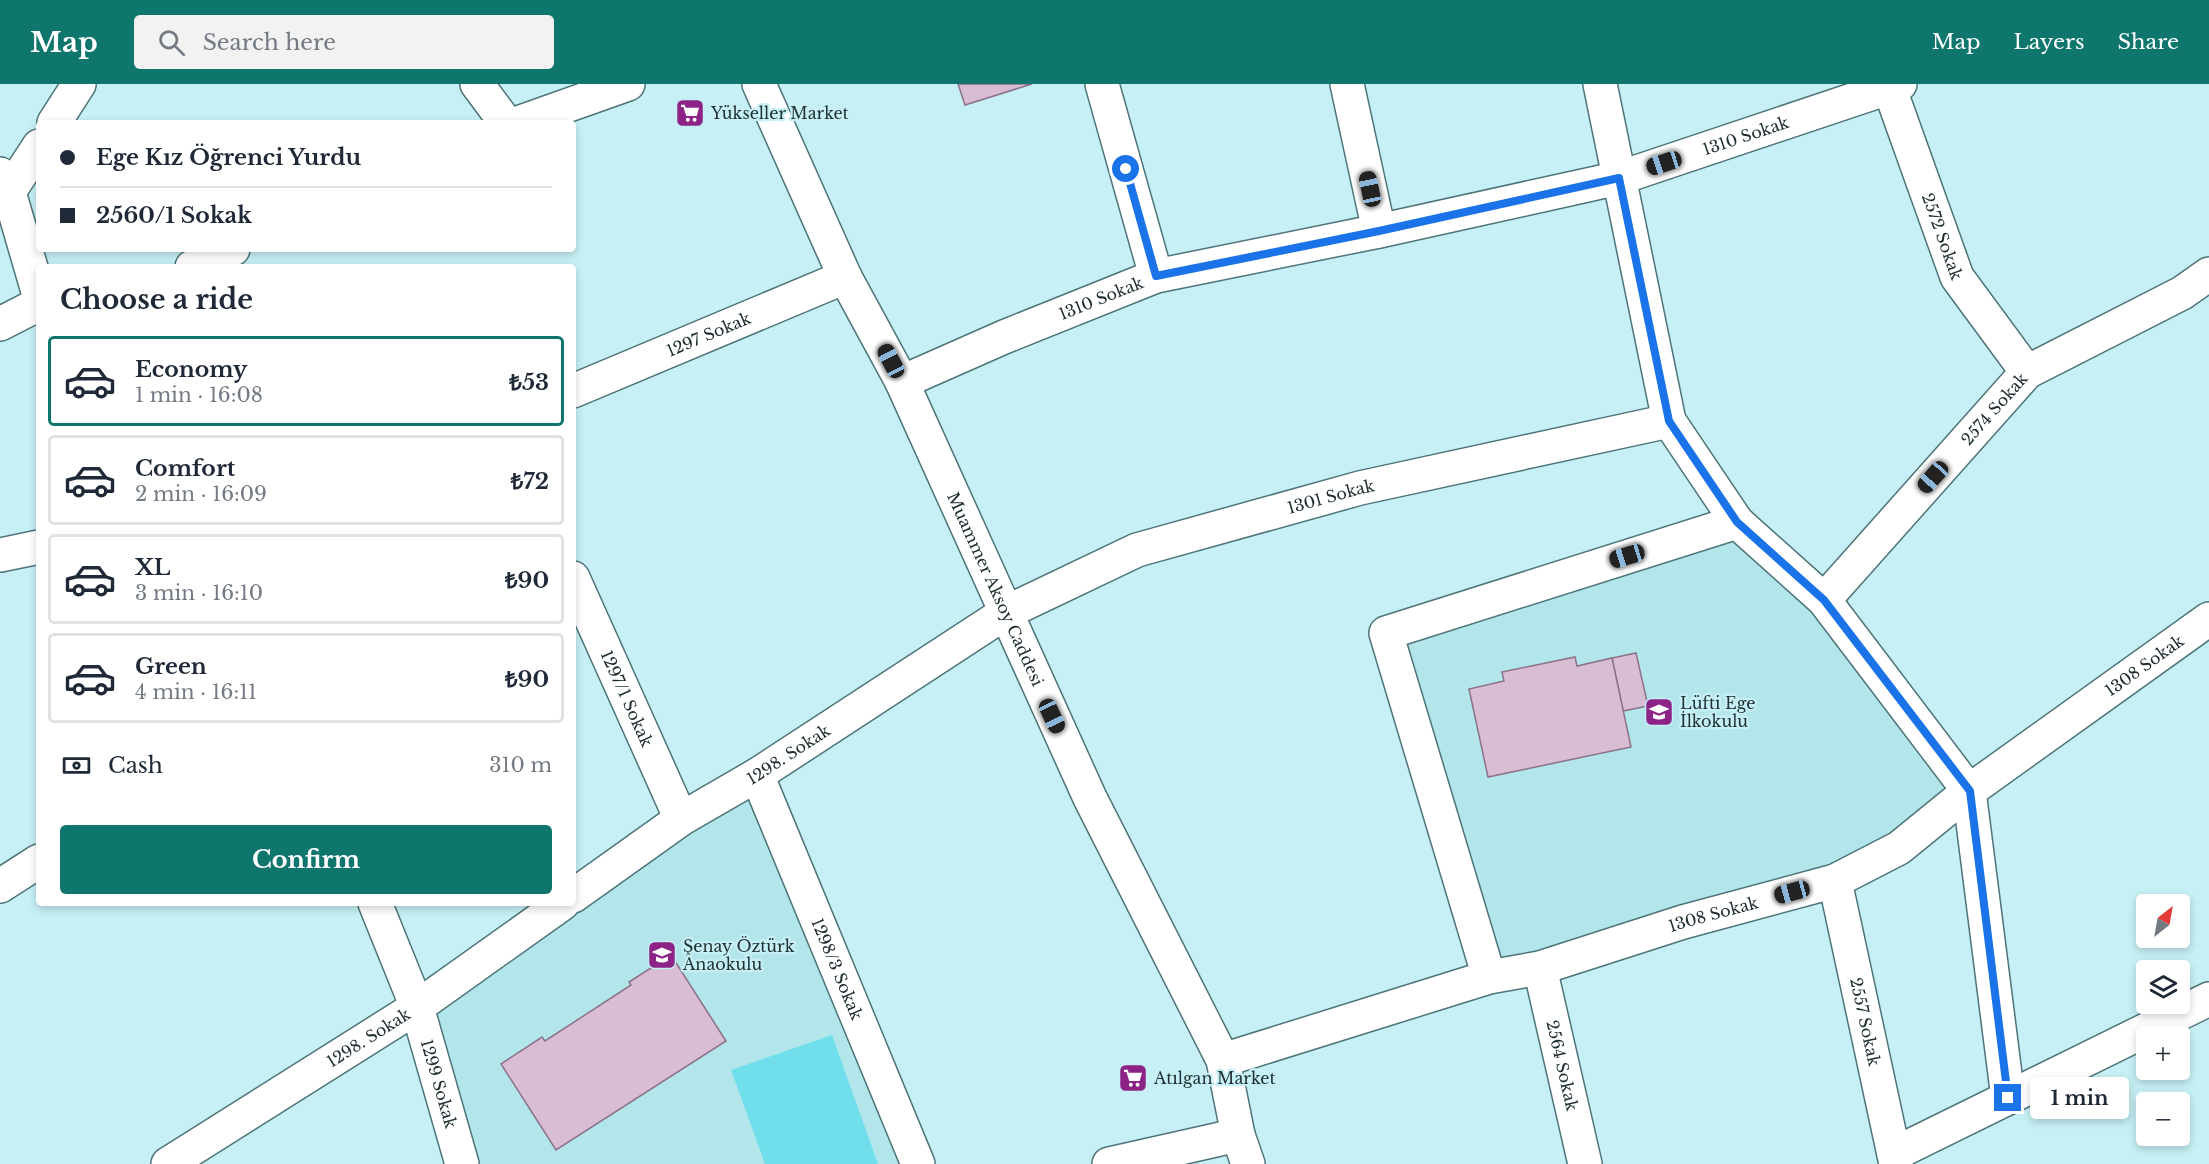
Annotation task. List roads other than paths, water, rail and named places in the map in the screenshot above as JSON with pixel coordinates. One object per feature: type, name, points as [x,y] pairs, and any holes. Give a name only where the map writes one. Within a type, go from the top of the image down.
[{"type":"street","points":[[56,120],[79,84]]},
{"type":"street","points":[[477,84],[504,120]]},
{"type":"street","points":[[526,120],[628,84]]},
{"type":"street","name":"Muammer Aksoy Caddesi","points":[[759,84],[845,278],[902,382],[1090,798],[1223,1060],[1243,1149]]},
{"type":"street","points":[[1102,84],[1156,276]]},
{"type":"street","points":[[1347,84],[1379,231]]},
{"type":"street","points":[[1600,84],[1669,421],[1737,522],[1824,600],[1970,791],[2008,1098]]},
{"type":"street","name":"1310 Sokak","points":[[902,382],[1004,337],[1156,276],[1379,231],[1619,178],[1892,85]]},
{"type":"street","name":"2572 Sokak","points":[[1892,85],[1957,277],[2027,372]]},
{"type":"street","points":[[36,149],[5,183],[36,285]]},
{"type":"street","points":[[199,264],[226,252]]},
{"type":"street","name":"2574 Sokak","points":[[1824,600],[2027,372],[2182,293],[2209,274]]},
{"type":"street","name":"1297 Sokak","points":[[576,390],[845,278]]},
{"type":"street","points":[[0,324],[36,306]]},
{"type":"street","name":"1301 Sokak","points":[[1005,613],[1137,550],[1360,488],[1669,421]]},
{"type":"street","points":[[1489,977],[1386,633],[1737,522]]},
{"type":"street","points":[[0,555],[36,548]]},
{"type":"street","name":"1297/1 Sokak","points":[[576,585],[681,819]]},
{"type":"street","name":"1298. Sokak","points":[[576,894],[681,819],[757,775],[1005,613]]},
{"type":"street","name":"1308 Sokak","points":[[1223,1060],[1489,977],[1540,968],[1683,922],[1835,881],[1899,848],[1970,791],[2209,619]]},
{"type":"street","name":"1298/3 Sokak","points":[[757,775],[918,1164]]},
{"type":"street","points":[[0,886],[36,863]]},
{"type":"street","name":"2557 Sokak","points":[[1835,881],[1895,1159]]},
{"type":"street","name":"1299 Sokak","points":[[376,906],[417,1006],[462,1164]]},
{"type":"street","name":"1298. Sokak","points":[[168,1164],[417,1006],[559,906]]},
{"type":"street","name":"2564 Sokak","points":[[1540,968],[1585,1164]]},
{"type":"street","points":[[1895,1159],[2008,1098],[2209,999]]},
{"type":"street","points":[[1109,1164],[1243,1149]]},
{"type":"place","name":"Yükseller Market","points":[[690,113]]},
{"type":"place","name":"Lüfti Ege İlkokulu","points":[[1659,712]]},
{"type":"place","name":"Şenay Öztürk Anaokulu","points":[[662,955]]},
{"type":"place","name":"Atılgan Market","points":[[1133,1078]]}]
